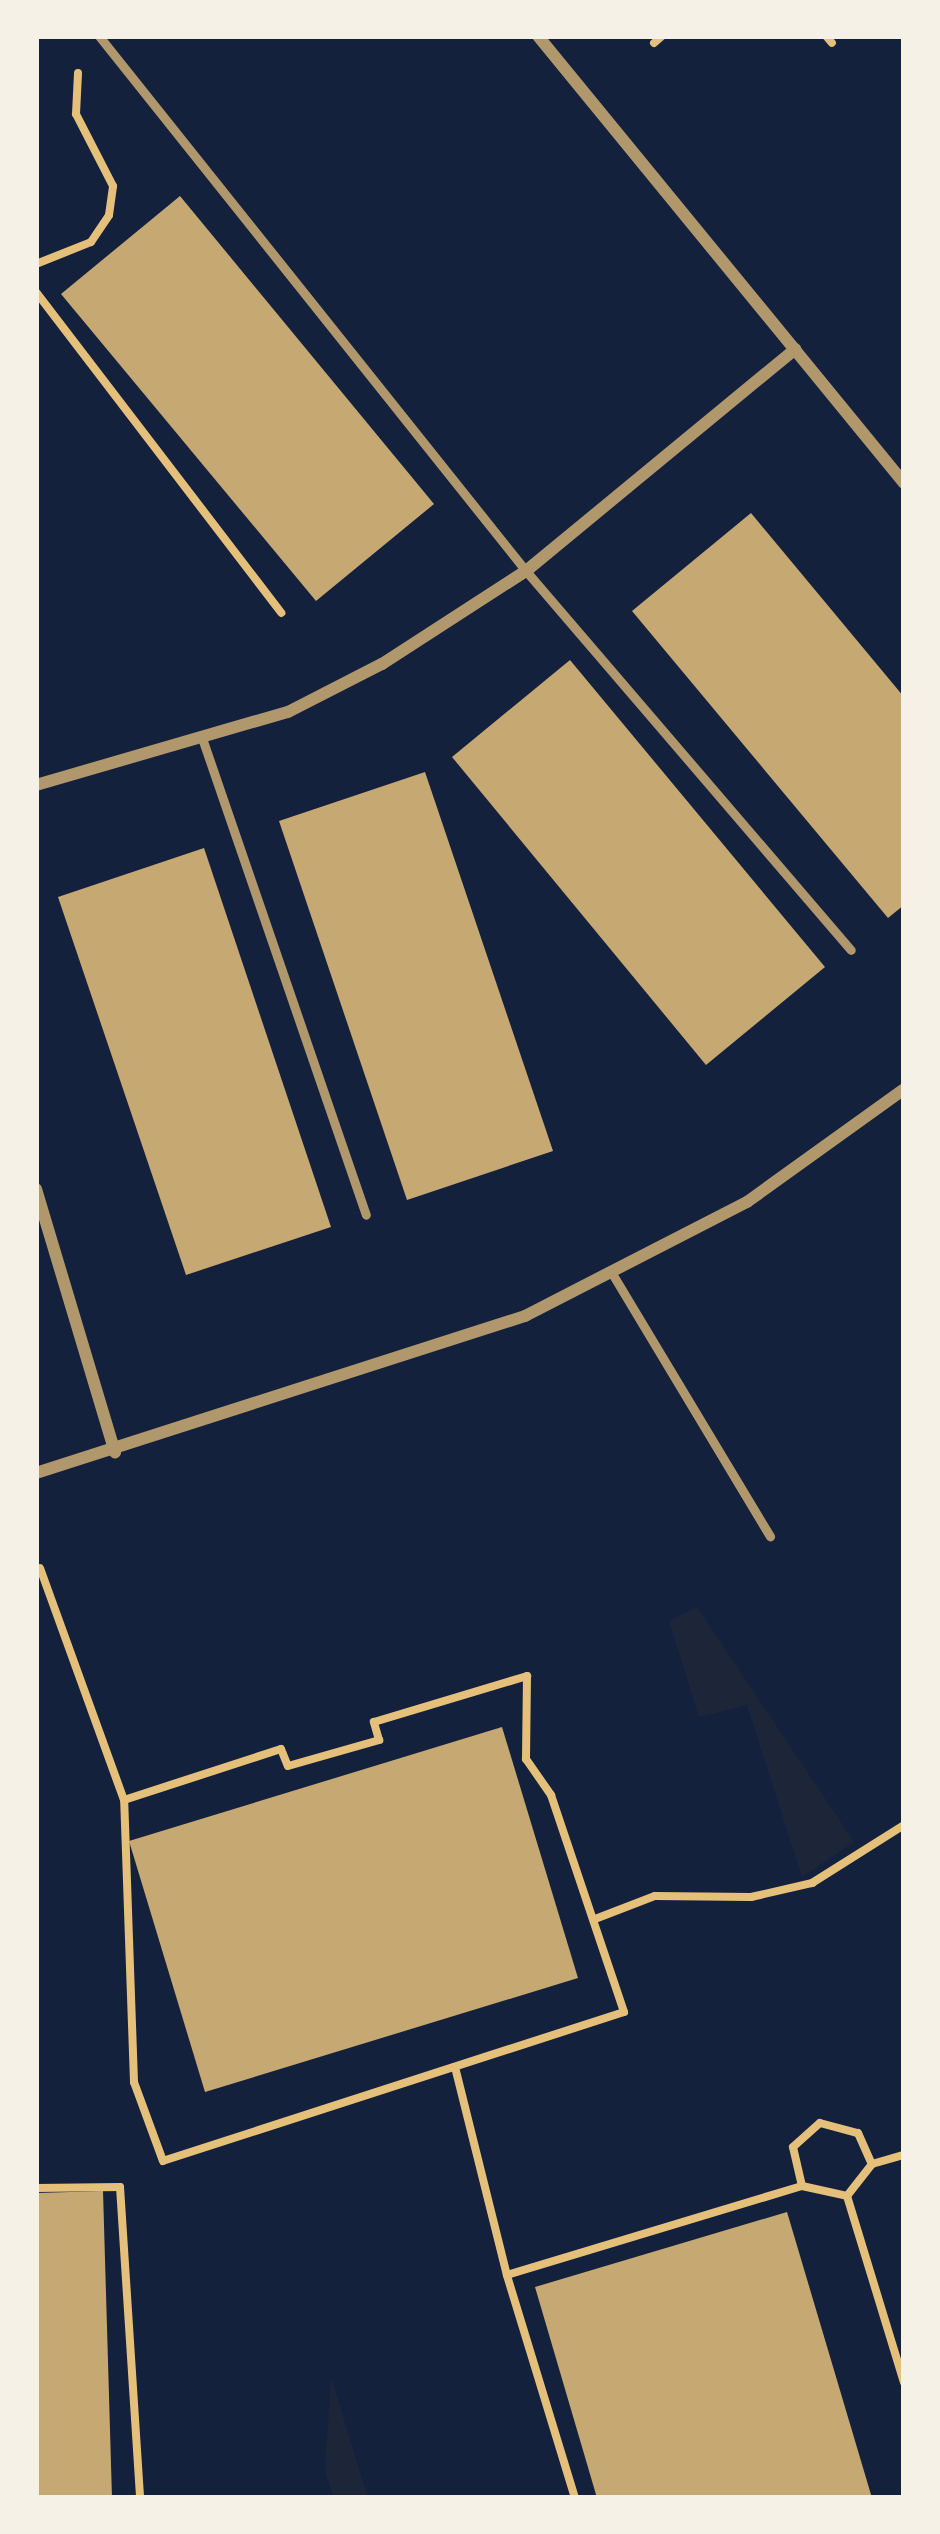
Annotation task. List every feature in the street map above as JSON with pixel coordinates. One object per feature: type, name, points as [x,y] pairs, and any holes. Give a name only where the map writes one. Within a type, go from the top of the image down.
[{"type":"street","points":[[538,36],[904,484]]},
{"type":"street","points":[[36,785],[288,712],[382,664],[526,571],[795,350]]},
{"type":"street","points":[[36,1473],[346,1382],[613,1275],[747,1202],[904,1089]]},
{"type":"street","points":[[36,1189],[115,1452]]},
{"type":"lane","points":[[99,36],[526,571],[851,950]]},
{"type":"lane","points":[[202,738],[366,1215]]},
{"type":"lane","points":[[613,1275],[770,1535]]},
{"type":"path","points":[[36,264],[91,242],[109,215],[113,186],[76,114],[78,72]]},
{"type":"path","points":[[36,292],[281,613]]},
{"type":"path","points":[[40,1568],[124,1800],[134,2082],[163,2161],[624,2012],[551,1795],[526,1759],[527,1676],[374,1723],[379,1740],[288,1766],[281,1749],[124,1800]]},
{"type":"path","points":[[595,1919],[655,1896],[751,1897],[812,1882],[904,1825]]},
{"type":"path","points":[[455,2067],[507,2275],[575,2498]]},
{"type":"path","points":[[802,2186],[794,2146],[820,2122],[858,2133],[872,2164]]},
{"type":"path","points":[[848,2196],[872,2164],[904,2155]]},
{"type":"path","points":[[507,2275],[802,2186],[848,2196]]},
{"type":"path","points":[[36,2188],[120,2187],[140,2498]]},
{"type":"path","points":[[848,2196],[904,2383]]},
{"type":"shaded area","points":[[697,1607],[854,1842],[802,1877],[747,1705],[699,1717],[669,1621]]},
{"type":"shaded area","points":[[331,2377],[368,2498],[334,2498],[325,2471]]},
{"type":"building","points":[[180,196],[434,504],[316,601],[61,294]]},
{"type":"building","points":[[751,513],[904,697],[904,905],[888,918],[632,611]]},
{"type":"building","points":[[570,660],[825,967],[706,1065],[452,757]]},
{"type":"building","points":[[425,772],[553,1151],[407,1200],[279,821]]},
{"type":"building","points":[[204,848],[331,1227],[186,1275],[58,897]]},
{"type":"building","points":[[502,1727],[578,1978],[205,2092],[129,1841]]},
{"type":"building","points":[[103,2191],[112,2498],[36,2498],[36,2193]]},
{"type":"building","points":[[787,2212],[872,2498],[597,2498],[535,2287]]}]
